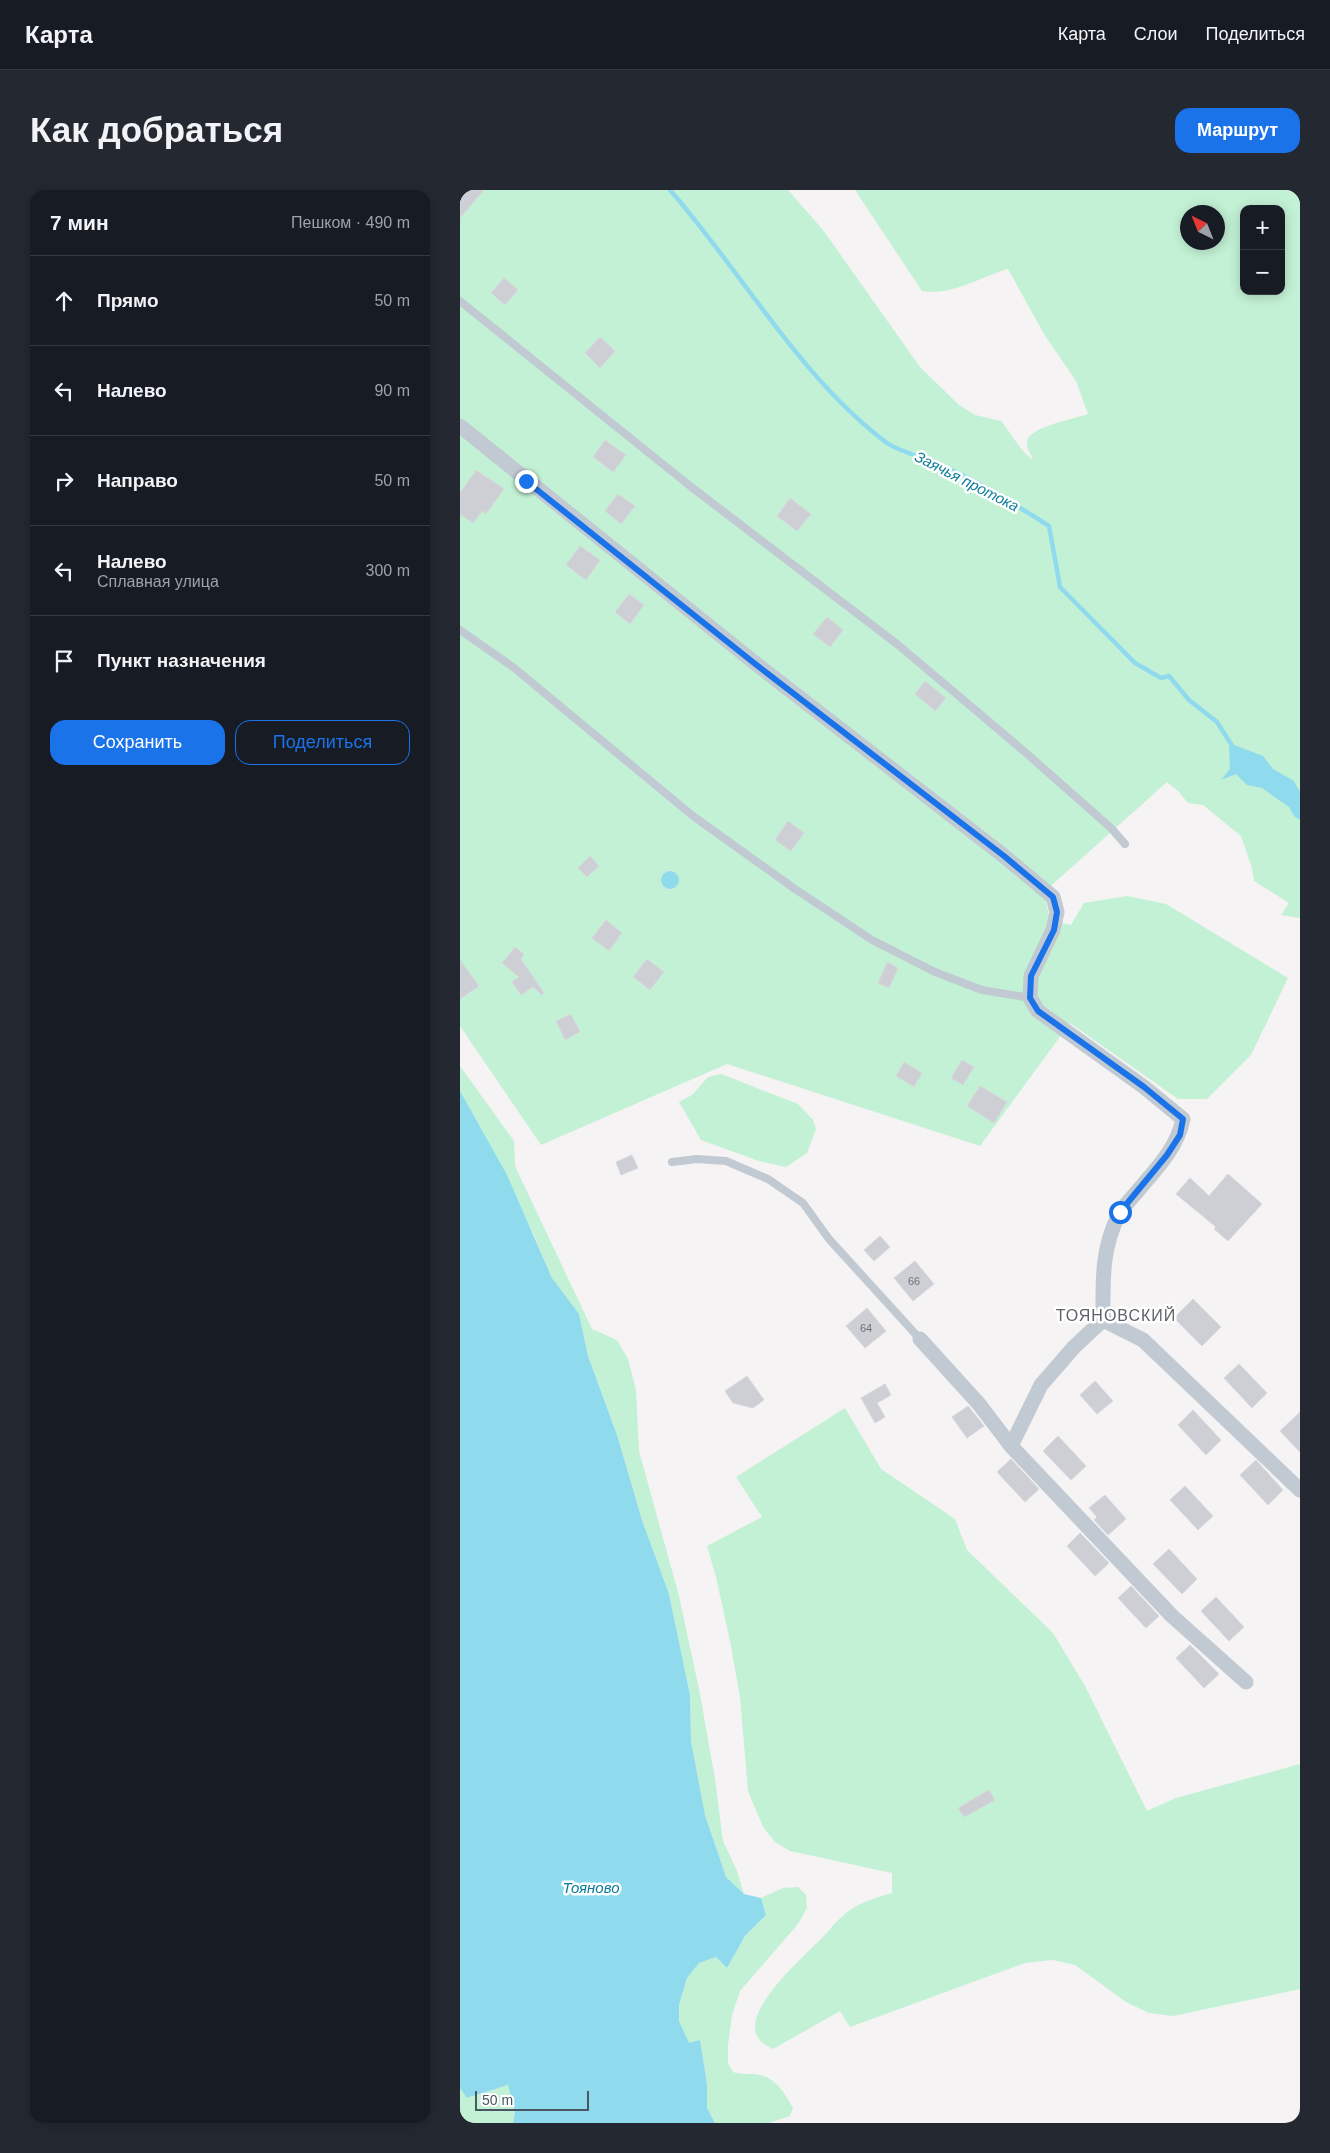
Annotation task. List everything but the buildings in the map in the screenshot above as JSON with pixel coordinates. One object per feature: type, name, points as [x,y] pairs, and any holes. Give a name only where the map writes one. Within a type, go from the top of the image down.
[{"type":"street","points":[[460,426],[747,657],[1004,856],[1053,897],[1057,912],[1054,930],[1031,976],[1030,998],[1038,1011],[1144,1087],[1183,1119],[1180,1135],[1167,1155],[1120,1212],[1106,1244],[1103,1270],[1103,1320],[1074,1347],[1041,1385],[1011,1446]]},
{"type":"street","points":[[1103,1320],[1143,1340],[1300,1490]]},
{"type":"street","points":[[920,1339],[979,1404],[1011,1446],[1172,1616],[1246,1682]]},
{"type":"lane","points":[[460,301],[690,486],[897,644],[1025,752],[1111,828],[1125,844]]},
{"type":"lane","points":[[460,630],[513,667],[693,816],[794,889],[872,940],[942,975],[982,990],[1030,998]]},
{"type":"lane","points":[[672,1162],[697,1159],[726,1162],[768,1179],[802,1203],[829,1240],[920,1339]]},
{"type":"green space","points":[[460,190],[788,190],[823,230],[920,367],[959,405],[975,415],[1001,421],[1020,447],[1033,460],[1027,444],[1030,436],[1045,427],[1088,414],[1076,381],[1044,334],[1008,269],[944,291],[922,291],[855,190],[1300,190],[1300,918],[1281,915],[1289,903],[1254,881],[1252,868],[1241,836],[1203,805],[1188,803],[1167,782],[1044,892],[1050,921],[1071,925],[1084,903],[1127,896],[1166,904],[1288,978],[1251,1055],[1207,1099],[1178,1099],[1070,1023],[980,1146],[727,1064],[541,1145],[460,1026]]},
{"type":"green space","points":[[460,1066],[514,1141],[515,1166],[592,1329],[617,1340],[628,1359],[636,1390],[639,1451],[679,1596],[700,1694],[715,1779],[723,1841],[737,1871],[744,1894],[726,1877],[705,1815],[691,1741],[690,1695],[669,1594],[642,1520],[617,1435],[588,1356],[579,1315],[552,1278],[532,1231],[460,1091]]},
{"type":"green space","points":[[721,1074],[798,1104],[813,1120],[816,1129],[807,1153],[786,1167],[759,1161],[701,1140],[679,1102],[692,1095],[708,1077]]},
{"type":"green space","points":[[845,1408],[881,1469],[955,1519],[967,1550],[1053,1633],[1085,1686],[1147,1811],[1176,1798],[1300,1764],[1300,1989],[1173,2016],[1149,2013],[1126,2002],[1075,1965],[1053,1960],[1025,1963],[850,2027],[840,2011],[773,2049],[758,2038],[755,2031],[757,2016],[772,1991],[793,1966],[846,1913],[865,1902],[892,1893],[892,1873],[790,1851],[775,1842],[763,1827],[748,1791],[740,1697],[730,1641],[707,1546],[762,1517],[736,1477]]},
{"type":"green space","points":[[798,1887],[806,1895],[807,1908],[798,1924],[740,1991],[732,2015],[728,2045],[728,2063],[733,2072],[760,2075],[776,2083],[793,2108],[790,2116],[769,2123],[715,2123],[707,2108],[707,2084],[700,2040],[689,2044],[679,2021],[679,2005],[687,1978],[699,1963],[716,1957],[727,1968],[745,1936],[766,1915],[761,1898],[783,1888]]},
{"type":"green space","points":[[508,2085],[515,2112],[513,2123],[460,2123],[460,2088],[468,2098]]},
{"type":"water","points":[[1229,743],[1263,756],[1273,769],[1294,781],[1300,792],[1300,820],[1294,816],[1289,807],[1262,788],[1247,785],[1236,774],[1221,780],[1230,769]]},
{"type":"water","points":[[670,871],[676,874],[679,880],[676,886],[670,889],[664,886],[661,880],[664,874]]},
{"type":"water","name":"Тояново","points":[[460,1091],[507,1175],[552,1278],[579,1314],[588,1356],[617,1435],[642,1520],[669,1594],[690,1695],[691,1741],[705,1815],[726,1877],[744,1894],[761,1898],[766,1915],[745,1936],[727,1968],[716,1957],[699,1963],[687,1978],[679,2005],[679,2021],[689,2043],[700,2040],[707,2084],[707,2108],[715,2123],[513,2123],[515,2112],[508,2085],[467,2098],[460,2088]]},
{"type":"waterway","name":"Заячья протока","points":[[670,190],[799,356],[856,417],[893,447],[937,463],[971,479],[1049,526],[1060,587],[1135,663],[1161,678],[1169,676],[1189,700],[1217,722],[1233,747]]},
{"type":"district","name":"ТОЯНОВСКИЙ","points":[[1116,1315]]},
{"type":"route","points":[[526,481],[754,663],[1004,856],[1053,897],[1057,912],[1054,930],[1031,976],[1030,998],[1038,1011],[1144,1087],[1183,1119],[1180,1135],[1167,1155],[1120,1212]]}]
